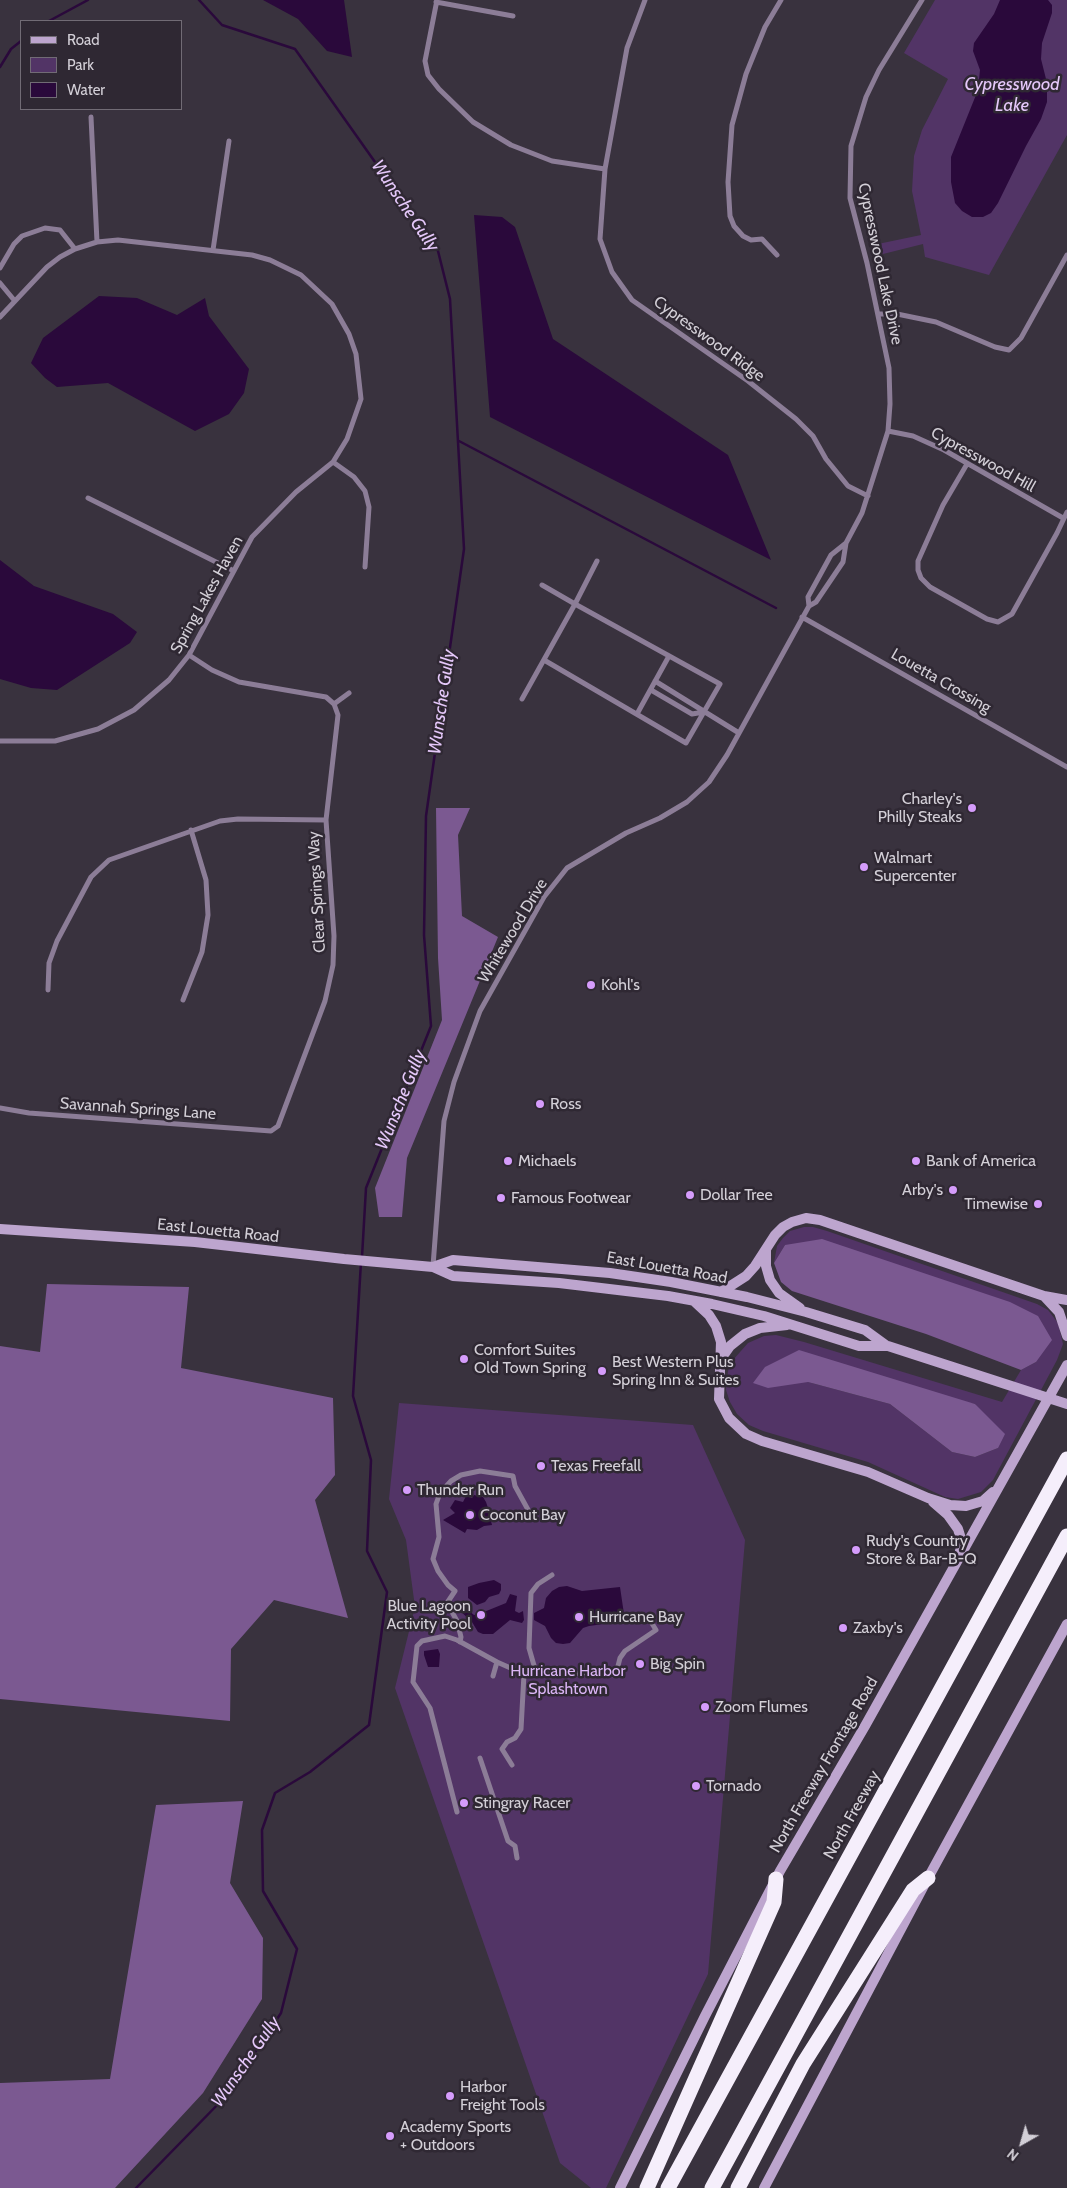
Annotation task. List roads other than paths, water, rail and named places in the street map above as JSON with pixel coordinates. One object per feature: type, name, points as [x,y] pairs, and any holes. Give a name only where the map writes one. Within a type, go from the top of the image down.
[{"type":"highway","name":"North Freeway","points":[[668,2188],[1067,1459]]},
{"type":"highway","points":[[712,2188],[1067,1536]]},
{"type":"highway","points":[[738,2188],[802,2064],[913,1890],[928,1878]]},
{"type":"highway","points":[[647,2188],[774,1902],[776,1879]]},
{"type":"main road","points":[[721,1292],[746,1276],[775,1235],[792,1222],[806,1218],[820,1220],[1044,1296],[1067,1300]]},
{"type":"main road","name":"East Louetta Road","points":[[0,1229],[194,1242],[344,1260],[433,1267],[452,1276],[559,1283],[617,1290],[693,1301],[794,1324],[859,1346],[888,1346]]},
{"type":"main road","points":[[766,1250],[766,1266],[770,1280],[779,1293],[806,1312]]},
{"type":"main road","name":"East Louetta Road","points":[[433,1267],[453,1260],[610,1273],[721,1292],[806,1312],[865,1330],[888,1346],[1067,1404]]},
{"type":"main road","points":[[617,1290],[637,1277]]},
{"type":"main road","points":[[1044,1296],[1060,1312],[1067,1336]]},
{"type":"main road","points":[[693,1301],[709,1315],[716,1326],[721,1342],[719,1399],[729,1418],[746,1434],[762,1441],[868,1472],[928,1498],[950,1505],[966,1506],[983,1501],[999,1486]]},
{"type":"main road","points":[[720,1360],[730,1346],[745,1334],[760,1328],[794,1324]]},
{"type":"main road","name":"North Freeway Frontage Road","points":[[620,2188],[705,2016],[776,1879],[865,1726],[959,1558],[1066,1366],[1067,1357]]},
{"type":"main road","points":[[928,1498],[948,1515],[958,1529],[962,1542],[959,1558]]},
{"type":"main road","points":[[764,2188],[928,1878],[1067,1624]]},
{"type":"street","name":"Cypresswood Ridge","points":[[645,0],[627,48],[605,169],[600,239],[612,272],[632,300],[748,381],[796,419],[813,436],[826,458],[848,486],[868,496]]},
{"type":"street","points":[[777,256],[762,239],[751,240],[743,236],[734,226],[730,216],[728,182],[732,125],[746,74],[765,27],[781,0]]},
{"type":"street","name":"Cypresswood Lake Drive","points":[[802,617],[809,606],[816,602],[843,562],[846,543],[862,513],[888,431],[890,404],[889,368],[850,198],[851,146],[866,97],[879,70],[922,0]]},
{"type":"street","points":[[513,16],[436,1],[425,60],[428,75],[439,89],[474,122],[511,146],[552,161],[605,169]]},
{"type":"street","points":[[91,117],[97,242]]},
{"type":"street","points":[[213,250],[229,141]]},
{"type":"street","points":[[0,268],[14,244],[22,236],[45,228],[60,230],[75,248]]},
{"type":"street","name":"Spring Lakes Haven","points":[[0,317],[47,267],[75,248],[97,242],[118,240],[252,255],[286,266],[322,292],[341,318],[349,334],[356,354],[361,399],[348,439],[333,462],[296,492],[252,537],[189,655],[176,673],[125,717],[108,725],[83,734],[55,740],[0,741]]},
{"type":"street","points":[[878,314],[897,314],[936,322],[994,346],[1009,350],[1022,338],[1067,255]]},
{"type":"street","points":[[0,284],[14,300]]},
{"type":"street","name":"Cypresswood Hill","points":[[888,431],[913,436],[944,450],[1063,518]]},
{"type":"street","points":[[333,462],[354,477],[365,491],[369,507],[365,567]]},
{"type":"street","points":[[967,464],[943,505],[918,561],[921,578],[930,587],[987,619],[998,622],[1012,614],[1067,512]]},
{"type":"street","points":[[88,498],[234,571]]},
{"type":"street","name":"Cypresswood Lake Drive","points":[[809,606],[808,597],[831,555],[846,543]]},
{"type":"street","points":[[522,699],[597,561]]},
{"type":"street","points":[[823,570],[832,576]]},
{"type":"street","points":[[542,585],[720,684],[686,743],[544,660]]},
{"type":"street","name":"Whitewood Drive","points":[[433,1267],[444,1121],[454,1082],[480,1010],[544,897],[567,868],[626,833],[660,818],[687,802],[709,782],[739,733],[802,617]]},
{"type":"street","name":"Louetta Crossing","points":[[802,617],[1067,767]]},
{"type":"street","points":[[189,655],[212,670],[239,682],[320,696],[334,704],[349,693]]},
{"type":"street","points":[[637,714],[669,656]]},
{"type":"street","points":[[655,681],[739,733]]},
{"type":"street","points":[[651,690],[692,714],[704,712]]},
{"type":"street","name":"Clear Springs Way","points":[[275,1130],[280,1122],[330,983],[334,936],[326,820],[339,719],[334,704]]},
{"type":"street","points":[[48,990],[48,970],[52,951],[91,876],[109,860],[220,821],[238,819],[326,820]]},
{"type":"street","points":[[183,1000],[202,952],[208,915],[206,880],[191,830]]},
{"type":"street","name":"Savannah Springs Lane","points":[[0,1108],[29,1113],[275,1130]]},
{"type":"street","points":[[460,1642],[461,1636],[457,1621],[447,1603],[456,1591],[448,1585],[438,1571],[433,1559],[439,1537],[436,1504],[440,1493],[451,1481],[461,1475],[480,1471],[513,1476],[515,1486],[532,1517]]},
{"type":"street","points":[[535,1669],[529,1648],[531,1593],[538,1584],[552,1575]]},
{"type":"street","points":[[457,1812],[430,1708],[414,1682],[417,1646],[422,1641],[445,1636],[524,1674],[535,1669],[562,1674],[584,1673],[596,1669],[613,1675],[616,1674],[620,1658],[634,1644],[656,1630],[648,1617]]},
{"type":"street","points":[[493,1676],[497,1662]]},
{"type":"street","points":[[512,1765],[502,1749],[506,1742],[515,1738],[521,1729],[524,1674]]},
{"type":"street","points":[[480,1758],[508,1841],[515,1846],[517,1858]]},
{"type":"water","points":[[263,0],[344,0],[352,57],[327,51],[298,19]]},
{"type":"water","name":"Cypresswood Lake","points":[[1000,0],[1048,0],[1052,5],[1052,13],[1042,43],[1041,59],[1047,83],[1047,102],[1041,119],[998,203],[991,213],[983,217],[972,217],[962,211],[955,203],[951,182],[951,157],[978,90],[980,70],[973,51],[974,43],[994,14]]},
{"type":"water","points":[[474,215],[502,217],[515,227],[553,339],[728,455],[771,560],[490,417]]},
{"type":"water","points":[[99,296],[137,298],[177,315],[205,298],[209,316],[249,369],[244,393],[229,414],[195,431],[108,383],[57,387],[45,378],[31,363],[43,338]]},
{"type":"water","points":[[0,560],[34,586],[113,614],[137,632],[130,643],[57,690],[31,688],[0,679]]},
{"type":"water","name":"Coconut Bay","points":[[474,1495],[483,1497],[486,1502],[488,1508],[486,1511],[489,1513],[492,1525],[484,1526],[477,1530],[467,1529],[465,1533],[443,1520],[455,1513],[450,1508],[455,1500],[463,1502],[466,1496],[472,1498]]},
{"type":"water","points":[[494,1580],[501,1584],[499,1594],[489,1597],[485,1602],[477,1605],[468,1598],[468,1587]]},
{"type":"water","name":"Hurricane Bay","points":[[567,1586],[582,1591],[620,1587],[625,1621],[589,1626],[583,1628],[570,1643],[556,1643],[545,1626],[534,1620],[534,1613],[544,1608],[546,1598],[552,1591],[559,1587]]},
{"type":"water","name":"Blue Lagoon Activity Pool","points":[[510,1594],[517,1596],[515,1611],[519,1613],[523,1611],[524,1620],[522,1623],[510,1620],[493,1634],[478,1632],[472,1622],[458,1609],[461,1604],[474,1615],[479,1614],[506,1603]]},
{"type":"water","points":[[438,1649],[440,1654],[439,1667],[428,1667],[424,1651]]},
{"type":"waterway","points":[[51,20],[88,0]]},
{"type":"waterway","name":"Wunsche Gully","points":[[199,0],[222,25],[295,49],[438,251],[450,299],[464,549],[426,816],[424,935],[431,1026],[366,1188],[362,1257]]},
{"type":"waterway","points":[[0,67],[11,49],[20,42]]},
{"type":"waterway","points":[[459,441],[776,608]]},
{"type":"waterway","name":"Wunsche Gully","points":[[136,2188],[226,2096],[281,2013],[297,1949],[263,1891],[262,1830],[275,1793],[310,1772],[369,1725],[387,1592],[367,1551],[371,1460],[353,1396],[361,1262]]},
{"type":"place","name":"Charley's Philly Steaks","points":[[972,808]]},
{"type":"place","name":"Walmart Supercenter","points":[[864,867]]},
{"type":"place","name":"Kohl's","points":[[591,985]]},
{"type":"place","name":"Ross","points":[[540,1104]]},
{"type":"place","name":"Michaels","points":[[508,1161]]},
{"type":"place","name":"Bank of America","points":[[916,1161]]},
{"type":"place","name":"Arby's","points":[[953,1190]]},
{"type":"place","name":"Dollar Tree","points":[[690,1195]]},
{"type":"place","name":"Famous Footwear","points":[[501,1198]]},
{"type":"place","name":"Timewise","points":[[1038,1204]]},
{"type":"place","name":"Comfort Suites Old Town Spring","points":[[464,1359]]},
{"type":"place","name":"Best Western Plus Spring Inn & Suites","points":[[602,1371]]},
{"type":"place","name":"Texas Freefall","points":[[541,1466]]},
{"type":"place","name":"Thunder Run","points":[[407,1490]]},
{"type":"place","name":"Coconut Bay","points":[[470,1515]]},
{"type":"place","name":"Rudy's Country Store & Bar-B-Q","points":[[856,1550]]},
{"type":"place","name":"Blue Lagoon Activity Pool","points":[[481,1615]]},
{"type":"place","name":"Hurricane Bay","points":[[579,1617]]},
{"type":"place","name":"Zaxby's","points":[[843,1628]]},
{"type":"place","name":"Big Spin","points":[[640,1664]]},
{"type":"place","name":"Zoom Flumes","points":[[705,1707]]},
{"type":"place","name":"Tornado","points":[[696,1786]]},
{"type":"place","name":"Stingray Racer","points":[[464,1803]]},
{"type":"place","name":"Harbor Freight Tools","points":[[450,2096]]},
{"type":"place","name":"Academy Sports + Outdoors","points":[[390,2136]]},
{"type":"park label","name":"Hurricane Harbor Splashtown","points":[[568,1680]]}]
